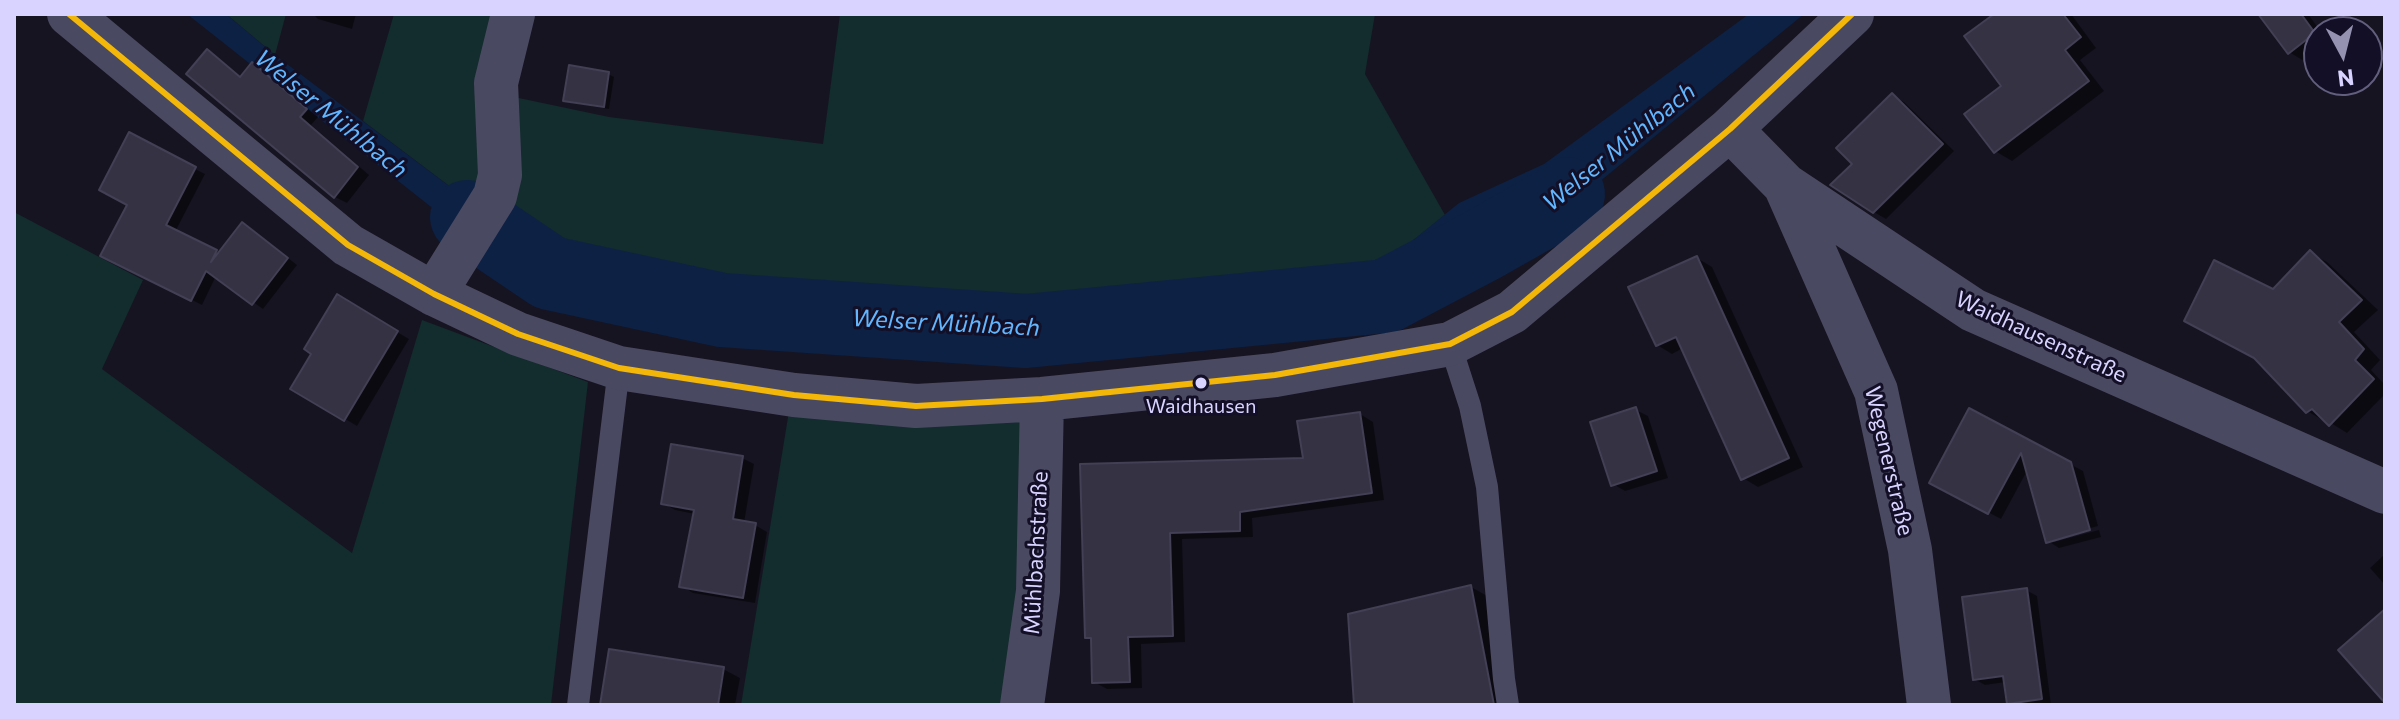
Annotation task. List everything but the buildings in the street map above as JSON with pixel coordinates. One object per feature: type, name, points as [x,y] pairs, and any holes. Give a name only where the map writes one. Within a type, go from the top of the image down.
[{"type":"street","points":[[69,14],[348,245],[434,294],[518,334],[619,368],[794,395],[916,406],[1042,399],[1275,375],[1450,344],[1512,312],[1730,129],[1852,14]]},
{"type":"street","points":[[434,294],[495,196],[500,175],[496,83],[513,14]]},
{"type":"street","name":"Waidhausenstraße","points":[[1730,129],[1785,185],[1973,310],[2385,492]]},
{"type":"street","name":"Wegenerstraße","points":[[1785,185],[1876,391],[1910,550],[1929,705]]},
{"type":"street","name":"Mühlbachstraße","points":[[1022,705],[1038,591],[1042,399]]},
{"type":"lane","points":[[1450,344],[1470,406],[1487,487],[1508,705]]},
{"type":"lane","points":[[578,705],[619,368]]},
{"type":"green space","points":[[226,14],[286,14],[275,55]]},
{"type":"green space","points":[[394,14],[513,14],[495,93],[609,117],[823,144],[840,14],[1375,14],[1365,74],[1445,215],[1381,266],[1030,313],[734,296],[564,262],[485,213],[363,121]]},
{"type":"green space","points":[[14,212],[143,280],[102,369],[352,553],[422,320],[588,382],[551,705],[14,705]]},
{"type":"green space","points":[[790,405],[1042,415],[1009,705],[741,705]]},
{"type":"water","points":[[187,14],[226,14],[275,55],[485,213],[564,262],[734,296],[1030,313],[1381,266],[1459,203],[1544,164],[1749,14],[1804,14],[1593,187],[1386,296],[1026,331],[722,310],[550,273],[473,233],[459,229]]},
{"type":"waterway","name":"Welser Mühlbach","points":[[467,217],[550,273],[722,310],[1026,331],[1386,296],[1481,246],[1568,194]]},
{"type":"transit line","points":[[69,14],[348,245],[434,294],[518,334],[619,368],[794,395],[916,406],[1042,399],[1275,375],[1450,344],[1512,312],[1730,129],[1852,14]]},
{"type":"place","name":"Waidhausen","points":[[1201,383]]}]
